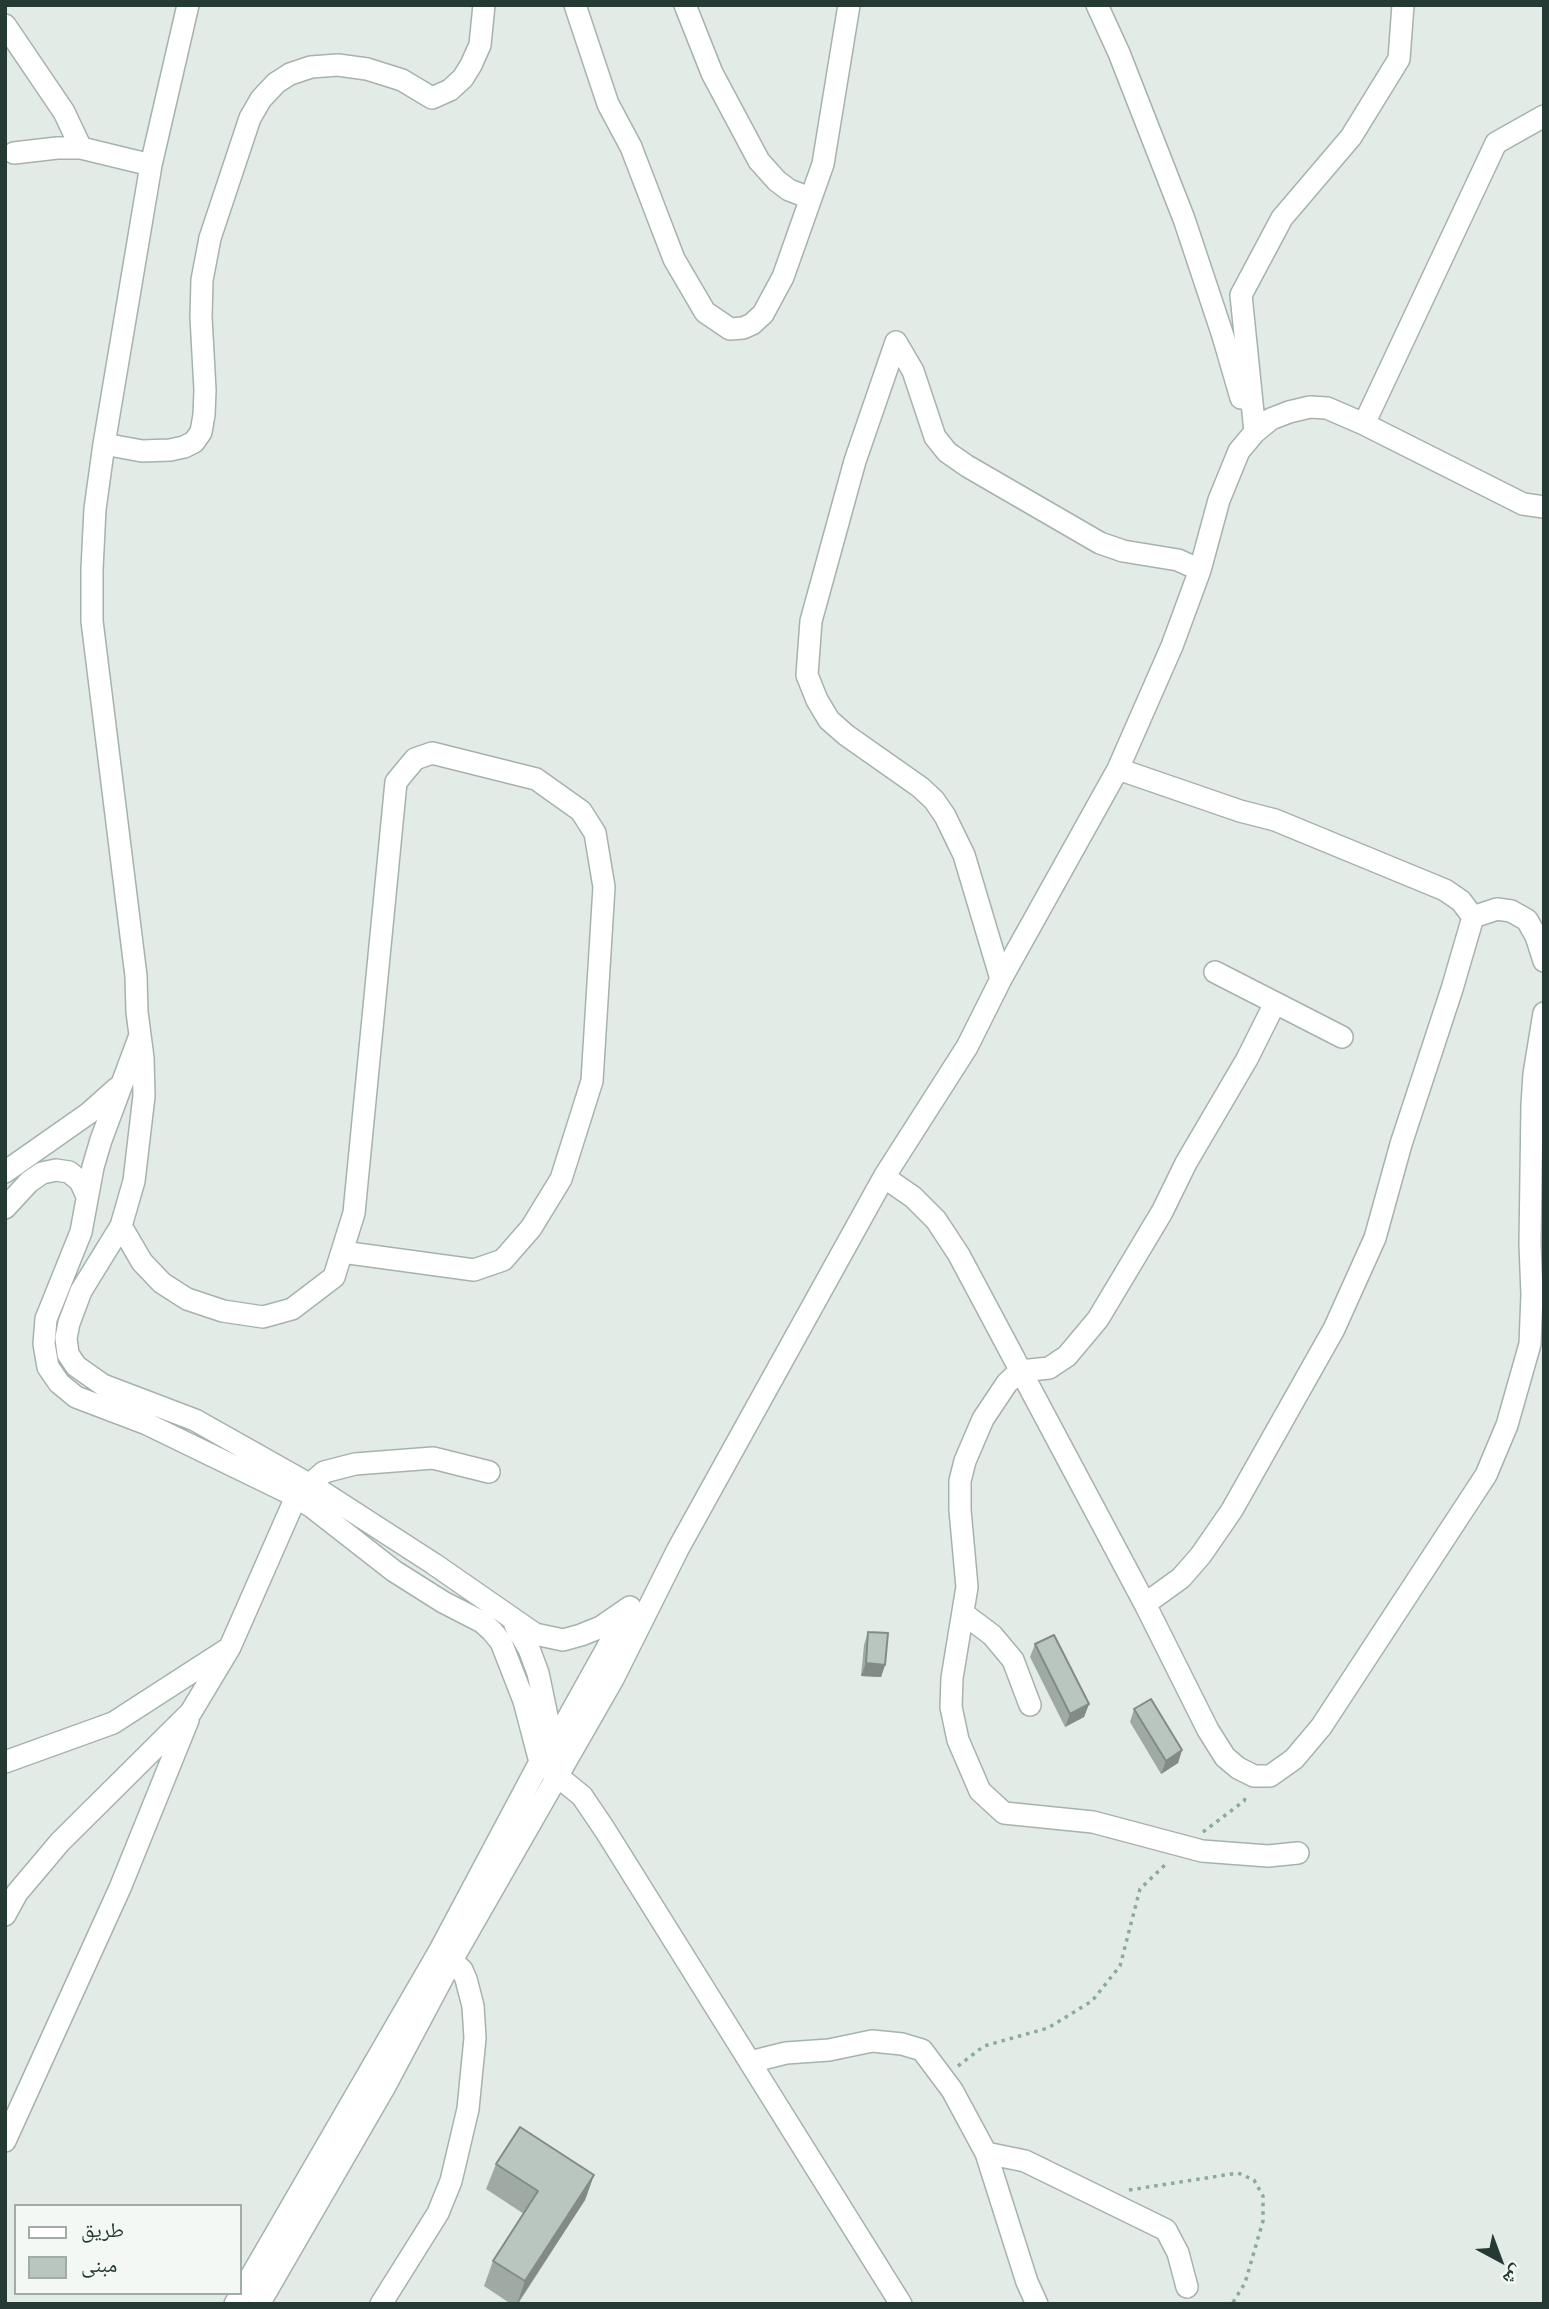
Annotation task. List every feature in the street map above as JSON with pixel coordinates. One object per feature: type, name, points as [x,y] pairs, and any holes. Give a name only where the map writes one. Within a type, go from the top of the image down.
[{"type":"street","points":[[188,5],[151,165],[104,444],[95,509],[92,569],[92,621],[134,953],[144,1096],[134,1181],[121,1226],[81,1291],[69,1323],[66,1338],[68,1354],[76,1366],[103,1385],[195,1420],[234,1440],[302,1492],[312,1507],[394,1571],[492,1630],[501,1642],[557,1777],[569,1783],[582,1796],[901,2304]]},
{"type":"street","points":[[104,444],[142,451],[170,450],[194,442],[201,432],[205,390],[202,280],[211,238],[250,118],[261,99],[276,83],[290,74],[311,67],[338,65],[367,69],[402,80],[432,98],[450,90],[463,78],[471,65],[480,46],[484,5]]},
{"type":"street","points":[[575,5],[608,104],[631,147],[674,259],[705,312],[730,329],[752,324],[762,314],[783,277],[823,164],[849,5]]},
{"type":"street","points":[[685,5],[712,73],[759,160],[777,181],[789,190],[810,198]]},
{"type":"street","points":[[1097,5],[1119,53],[1180,208],[1240,396],[1255,432]]},
{"type":"street","points":[[1255,432],[1241,295],[1282,218],[1351,138],[1399,60],[1403,5]]},
{"type":"street","points":[[5,25],[64,112],[81,148]]},
{"type":"street","points":[[1364,424],[1496,143],[1544,116]]},
{"type":"street","points":[[14,153],[81,148],[151,165]]},
{"type":"street","points":[[1001,979],[964,855],[945,816],[934,800],[920,787],[829,720],[807,675],[811,621],[855,461],[896,342],[913,371],[935,438],[947,452],[1100,543],[1123,551],[1178,560],[1200,570]]},
{"type":"street","points":[[242,2292],[390,2032],[446,1955],[557,1777],[641,1625],[650,1601],[678,1549],[884,1177],[967,1047],[1001,979],[1030,932],[1118,769],[1167,657],[1200,570],[1228,476],[1239,451],[1255,432],[1271,419],[1310,407],[1327,408],[1523,504],[1544,507]]},
{"type":"street","points":[[121,1226],[142,1262],[162,1283],[187,1299],[223,1311],[263,1317],[292,1309],[334,1278],[342,1252],[355,1213],[396,782],[415,759],[432,754],[536,779],[581,811],[595,833],[604,887],[592,1081],[561,1179],[531,1228],[503,1259],[474,1270],[342,1252]]},
{"type":"street","points":[[1118,769],[1240,811],[1275,820],[1445,890],[1461,901],[1473,917]]},
{"type":"street","points":[[1473,917],[1497,909],[1511,911],[1527,920],[1536,936],[1544,961]]},
{"type":"street","points":[[1145,1604],[1181,1578],[1209,1544],[1232,1510],[1334,1329],[1375,1238],[1401,1144],[1473,917]]},
{"type":"street","points":[[1214,971],[1342,1037]]},
{"type":"street","points":[[1276,1003],[1247,1059],[1186,1163],[1162,1212],[1098,1319],[1067,1356],[1049,1368],[1020,1371],[1007,1383],[983,1419],[965,1461],[960,1481],[967,1587],[952,1678],[951,1707],[958,1740],[980,1791],[1004,1813],[1094,1822],[1202,1852],[1268,1856],[1298,1853]]},
{"type":"street","points":[[884,1177],[912,1197],[936,1220],[959,1255],[1145,1604],[1208,1730],[1225,1757],[1254,1776],[1270,1776],[1294,1759],[1321,1727],[1486,1475],[1507,1426],[1530,1344],[1532,1105],[1544,1013]]},
{"type":"street","points":[[140,1036],[119,1087],[93,1167],[80,1232],[46,1319],[44,1344],[48,1367],[59,1383],[76,1397],[147,1423],[302,1492],[434,1564],[535,1634],[563,1640],[581,1635],[601,1627],[630,1607]]},
{"type":"street","points":[[5,1172],[89,1113],[119,1087]]},
{"type":"street","points":[[5,1208],[29,1182],[42,1173],[56,1170],[69,1172],[80,1181],[87,1196]]},
{"type":"street","points":[[5,2141],[120,1888],[191,1712],[230,1647],[302,1492],[324,1472],[368,1463],[433,1458],[489,1472]]},
{"type":"street","points":[[258,2304],[384,2088],[446,1955],[547,1753],[630,1607],[678,1549]]},
{"type":"street","points":[[964,1614],[992,1635],[1013,1660],[1030,1705]]},
{"type":"street","points":[[512,1620],[529,1649],[538,1673],[547,1753]]},
{"type":"street","points":[[5,1762],[113,1723],[230,1647]]},
{"type":"street","points":[[5,1915],[17,1893],[60,1842],[191,1712]]},
{"type":"street","points":[[381,2304],[438,2213],[452,2181],[461,2141],[472,2072],[473,2006],[466,1979],[446,1955]]},
{"type":"street","points":[[750,2063],[786,2053],[829,2050],[872,2041],[922,2050],[946,2082],[986,2153],[1027,2282],[1037,2304]]},
{"type":"street","points":[[986,2153],[1026,2161],[1166,2230],[1178,2253],[1187,2287]]},
{"type":"path","points":[[946,2082],[962,2060],[984,2046],[1048,2028],[1092,2001],[1120,1966],[1140,1889],[1183,1846],[1244,1801],[1254,1776]]},
{"type":"path","points":[[1096,2195],[1238,2173],[1254,2180],[1263,2196],[1263,2221],[1245,2283],[1232,2304]]},
{"type":"building","points":[[868,1632],[888,1633],[885,1665],[866,1663]]},
{"type":"building","points":[[1054,1635],[1089,1704],[1070,1714],[1035,1644]]},
{"type":"building","points":[[1151,1699],[1182,1750],[1166,1761],[1134,1709]]},
{"type":"building","points":[[520,2127],[594,2175],[525,2281],[493,2261],[538,2191],[496,2164]]}]
